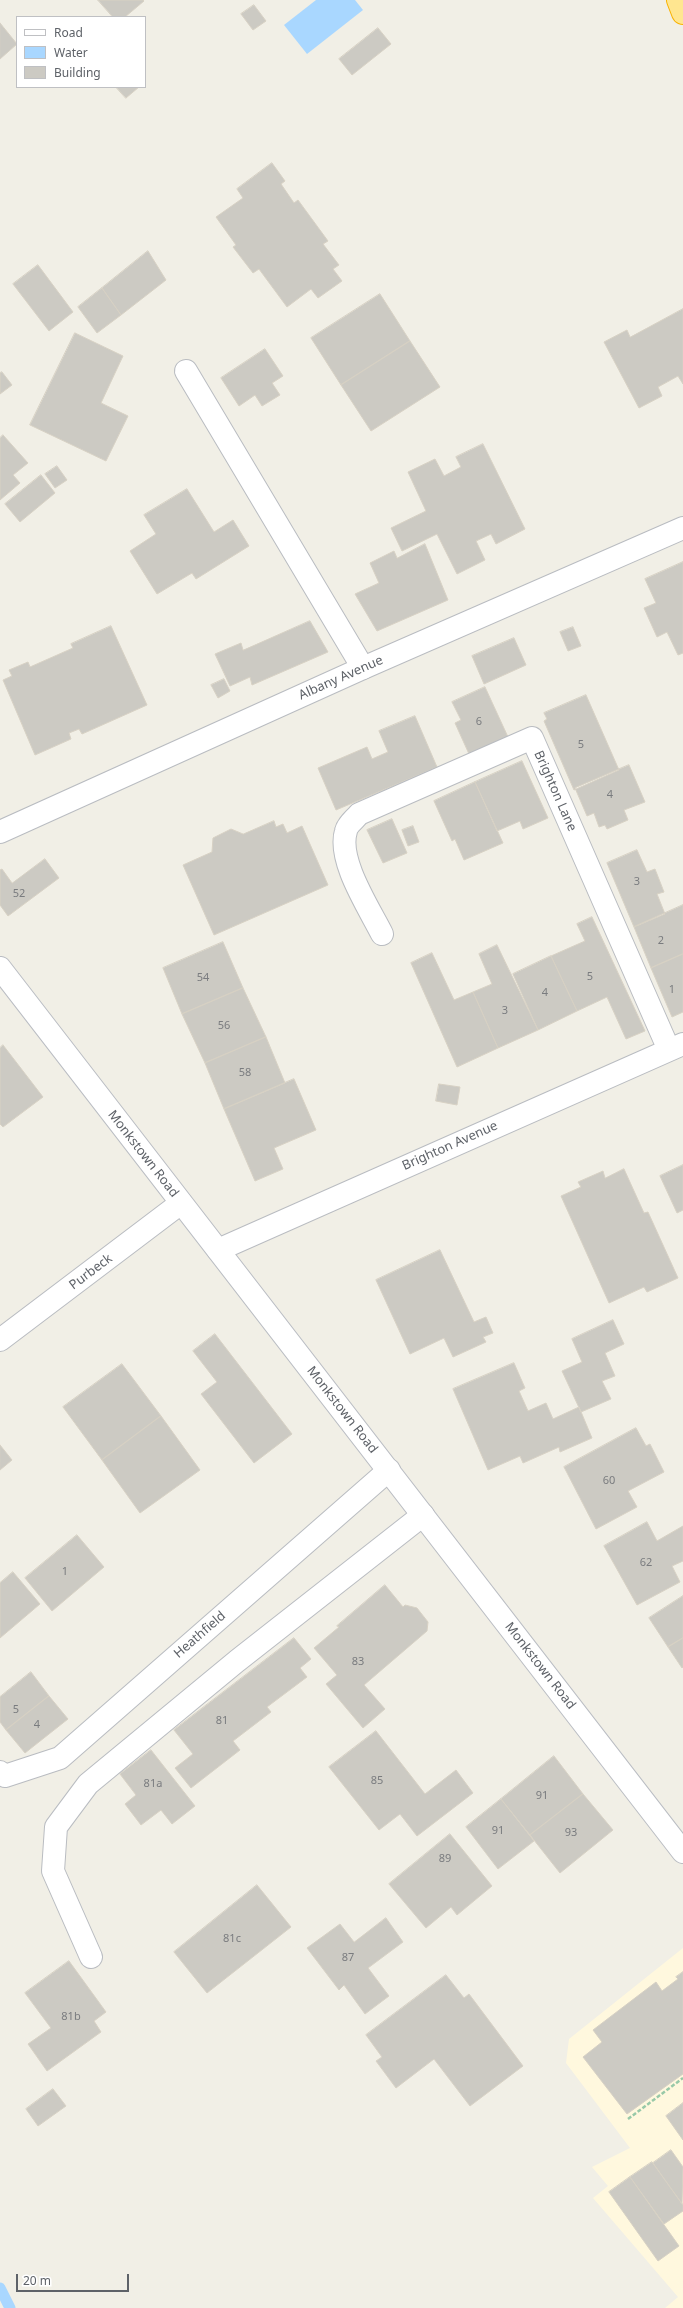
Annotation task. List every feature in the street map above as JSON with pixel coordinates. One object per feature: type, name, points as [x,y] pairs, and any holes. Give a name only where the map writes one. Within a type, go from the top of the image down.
[{"type":"highway","points":[[678,0],[683,13]]},
{"type":"street","points":[[186,371],[362,668]]},
{"type":"street","name":"Albany Avenue","points":[[0,832],[362,668],[683,528]]},
{"type":"street","name":"Brighton Lane","points":[[382,934],[355,881],[344,850],[346,830],[359,814],[532,738],[676,1047]]},
{"type":"street","name":"Monkstown Road","points":[[0,968],[683,1852]]},
{"type":"street","name":"Brighton Avenue","points":[[218,1250],[676,1047]]},
{"type":"street","name":"Purbeck","points":[[0,1340],[181,1203]]},
{"type":"street","name":"Heathfield","points":[[0,1772],[5,1776],[60,1758],[389,1470]]},
{"type":"street","points":[[91,1957],[53,1871],[56,1827],[88,1784],[237,1661],[423,1515]]},
{"type":"path","points":[[628,2119],[683,2078]]},
{"type":"shaded area","points":[[683,1948],[683,2308],[665,2308],[678,2297],[593,2198],[608,2186],[592,2167],[630,2148],[566,2063],[569,2039]]},
{"type":"water","points":[[316,0],[355,0],[363,10],[307,54],[284,25]]},
{"type":"building","points":[[98,0],[144,1],[126,16],[112,16]]},
{"type":"building","points":[[254,5],[266,21],[253,30],[241,14]]},
{"type":"building","points":[[0,23],[16,43],[16,45],[0,59]]},
{"type":"building","points":[[378,28],[391,44],[352,75],[339,59]]},
{"type":"building","points":[[117,88],[138,88],[126,98]]},
{"type":"building","points":[[272,163],[285,181],[281,184],[294,203],[298,200],[328,241],[323,244],[339,265],[333,269],[342,281],[318,298],[311,289],[287,307],[259,269],[253,273],[233,247],[236,245],[216,217],[243,198],[237,189]]},
{"type":"building","points":[[148,251],[166,280],[121,315],[102,288]]},
{"type":"building","points":[[38,265],[73,312],[49,331],[13,284]]},
{"type":"building","points":[[102,288],[121,315],[97,333],[78,307]]},
{"type":"building","points":[[380,294],[410,341],[341,385],[311,338]]},
{"type":"building","points":[[683,309],[683,384],[678,376],[658,387],[662,396],[639,408],[604,342],[627,330],[630,337]]},
{"type":"building","points":[[75,333],[123,356],[101,403],[128,416],[106,461],[30,425]]},
{"type":"building","points":[[410,341],[440,387],[371,431],[341,385]]},
{"type":"building","points":[[265,349],[283,376],[272,383],[280,395],[262,406],[255,395],[239,406],[221,378]]},
{"type":"building","points":[[2,372],[12,385],[0,394],[0,373]]},
{"type":"building","points":[[3,435],[28,463],[13,475],[20,483],[0,500],[0,438]]},
{"type":"building","points":[[483,444],[525,529],[496,544],[491,534],[476,541],[485,560],[457,574],[437,534],[402,551],[391,528],[426,511],[408,472],[435,459],[444,476],[461,467],[456,457]]},
{"type":"building","points":[[57,466],[67,480],[55,488],[45,474]]},
{"type":"building","points":[[41,475],[55,493],[20,522],[5,504]]},
{"type":"building","points":[[187,489],[214,532],[233,520],[249,546],[196,579],[192,573],[157,594],[130,551],[156,534],[144,515]]},
{"type":"building","points":[[425,544],[448,600],[377,631],[355,594],[379,583],[370,563],[394,551],[397,558]]},
{"type":"building","points":[[683,562],[683,653],[678,655],[667,632],[657,637],[644,608],[656,603],[645,579]]},
{"type":"building","points":[[310,621],[328,652],[252,685],[250,677],[230,686],[215,654],[241,643],[243,650]]},
{"type":"building","points":[[111,626],[147,705],[82,734],[79,729],[69,733],[71,739],[35,755],[3,680],[12,676],[9,670],[28,662],[30,667],[73,648],[71,644]]},
{"type":"building","points":[[573,627],[581,646],[568,651],[560,632]]},
{"type":"building","points":[[514,638],[526,665],[484,684],[472,656]]},
{"type":"building","points":[[224,679],[230,691],[218,698],[211,685]]},
{"type":"building","points":[[485,687],[508,737],[469,754],[455,723],[461,720],[452,702]]},
{"type":"building","points":[[586,695],[619,770],[574,790],[544,721],[547,719],[544,713]]},
{"type":"building","points":[[415,716],[437,767],[336,810],[318,768],[367,747],[372,759],[388,752],[379,731]]},
{"type":"building","points":[[522,761],[548,818],[523,829],[520,821],[497,831],[475,782]]},
{"type":"building","points":[[629,765],[645,802],[624,810],[628,820],[607,829],[605,825],[599,827],[594,813],[587,816],[575,788]]},
{"type":"building","points":[[475,782],[503,843],[464,860],[455,839],[452,841],[434,801]]},
{"type":"building","points":[[392,819],[407,853],[383,863],[367,830]]},
{"type":"building","points":[[274,821],[276,827],[283,824],[287,833],[302,826],[328,885],[214,935],[183,865],[212,852],[213,838],[231,829],[243,834]]},
{"type":"building","points":[[413,826],[419,842],[408,846],[402,830]]},
{"type":"building","points":[[637,850],[647,872],[655,869],[664,892],[657,894],[665,914],[634,927],[607,863]]},
{"type":"building","points":[[45,859],[59,878],[8,916],[0,905],[0,870],[2,869],[12,883]]},
{"type":"building","points":[[683,905],[683,954],[651,968],[634,927]]},
{"type":"building","points":[[592,917],[645,1031],[626,1039],[607,997],[577,1011],[551,956],[585,941],[577,924]]},
{"type":"building","points":[[223,942],[243,988],[182,1014],[163,968]]},
{"type":"building","points":[[497,945],[538,1030],[498,1048],[473,992],[492,984],[479,954]]},
{"type":"building","points":[[432,953],[454,1000],[473,992],[498,1048],[457,1067],[411,963]]},
{"type":"building","points":[[683,954],[683,1012],[672,1017],[651,968]]},
{"type":"building","points":[[551,956],[577,1011],[538,1030],[513,974]]},
{"type":"building","points":[[243,988],[266,1037],[205,1063],[182,1014]]},
{"type":"building","points":[[266,1037],[285,1083],[224,1109],[205,1063]]},
{"type":"building","points":[[3,1045],[43,1097],[3,1127],[0,1124],[0,1048]]},
{"type":"building","points":[[294,1079],[316,1130],[274,1148],[283,1169],[255,1181],[224,1109]]},
{"type":"building","points":[[439,1084],[460,1087],[457,1105],[436,1101]]},
{"type":"building","points":[[683,1165],[683,1210],[677,1213],[660,1176]]},
{"type":"building","points":[[624,1169],[644,1213],[648,1212],[678,1278],[647,1292],[644,1287],[609,1303],[561,1196],[581,1187],[578,1182],[603,1171],[605,1178]]},
{"type":"building","points":[[440,1250],[474,1322],[486,1317],[493,1333],[483,1337],[486,1342],[453,1357],[444,1338],[410,1354],[376,1280]]},
{"type":"building","points":[[613,1320],[624,1344],[605,1353],[615,1376],[602,1381],[611,1399],[581,1412],[562,1371],[582,1362],[572,1339]]},
{"type":"building","points":[[215,1334],[292,1434],[254,1463],[201,1394],[217,1382],[193,1351]]},
{"type":"building","points":[[514,1363],[525,1388],[519,1391],[528,1411],[546,1403],[553,1419],[579,1407],[592,1438],[560,1452],[559,1447],[523,1463],[520,1456],[488,1470],[453,1389]]},
{"type":"building","points":[[122,1364],[161,1416],[102,1460],[63,1407]]},
{"type":"building","points":[[161,1416],[200,1470],[140,1513],[102,1460]]},
{"type":"building","points":[[636,1428],[646,1446],[650,1444],[664,1472],[628,1491],[637,1507],[596,1529],[564,1467]]},
{"type":"building","points":[[0,1445],[12,1460],[0,1470]]},
{"type":"building","points":[[647,1522],[657,1541],[683,1526],[683,1561],[672,1566],[680,1582],[637,1605],[604,1546]]},
{"type":"building","points":[[77,1535],[104,1567],[52,1611],[25,1578]]},
{"type":"building","points":[[13,1572],[40,1604],[0,1638],[0,1583]]},
{"type":"building","points":[[385,1585],[403,1607],[405,1605],[417,1608],[428,1622],[427,1631],[364,1685],[385,1709],[363,1728],[326,1684],[337,1675],[314,1648]]},
{"type":"building","points":[[683,1596],[683,1638],[668,1647],[649,1618]]},
{"type":"building","points":[[294,1638],[311,1659],[300,1668],[307,1677],[267,1707],[271,1712],[233,1741],[240,1750],[191,1788],[175,1768],[193,1754],[174,1730]]},
{"type":"building","points":[[683,1638],[683,1667],[682,1668],[668,1647]]},
{"type":"building","points":[[31,1672],[49,1696],[6,1730],[0,1722],[0,1697]]},
{"type":"building","points":[[49,1696],[68,1719],[25,1753],[6,1730]]},
{"type":"building","points":[[376,1731],[425,1794],[456,1770],[473,1793],[417,1836],[400,1814],[379,1830],[329,1767]]},
{"type":"building","points":[[151,1750],[195,1806],[172,1824],[161,1810],[141,1825],[125,1804],[136,1795],[120,1774]]},
{"type":"building","points":[[554,1756],[583,1794],[530,1835],[501,1799]]},
{"type":"building","points":[[583,1794],[613,1830],[560,1873],[530,1835]]},
{"type":"building","points":[[501,1799],[534,1841],[498,1869],[466,1827]]},
{"type":"building","points":[[450,1834],[492,1886],[457,1915],[451,1907],[426,1928],[389,1884]]},
{"type":"building","points":[[257,1885],[291,1927],[207,1993],[174,1952]]},
{"type":"building","points":[[386,1918],[403,1942],[368,1968],[389,1996],[365,2014],[344,1985],[339,1990],[307,1948],[340,1924],[354,1942]]},
{"type":"building","points":[[69,1961],[106,2012],[94,2021],[101,2032],[47,2071],[28,2044],[51,2028],[25,1993]]},
{"type":"building","points":[[683,1972],[683,2074],[627,2114],[583,2057],[602,2042],[593,2030],[656,1982],[662,1991],[678,1979],[676,1977]]},
{"type":"building","points":[[446,1975],[464,1998],[469,1994],[523,2066],[470,2106],[434,2059],[396,2088],[376,2061],[382,2057],[366,2035]]},
{"type":"building","points":[[53,2089],[66,2106],[38,2126],[26,2109]]},
{"type":"building","points":[[683,2103],[683,2140],[666,2116]]},
{"type":"building","points":[[671,2150],[683,2167],[682,2204],[653,2163]]},
{"type":"building","points":[[652,2162],[683,2205],[683,2211],[664,2224],[630,2177]]},
{"type":"building","points":[[630,2177],[679,2246],[658,2261],[609,2192]]},
{"type":"waterway","points":[[0,2288],[10,2308]]}]
